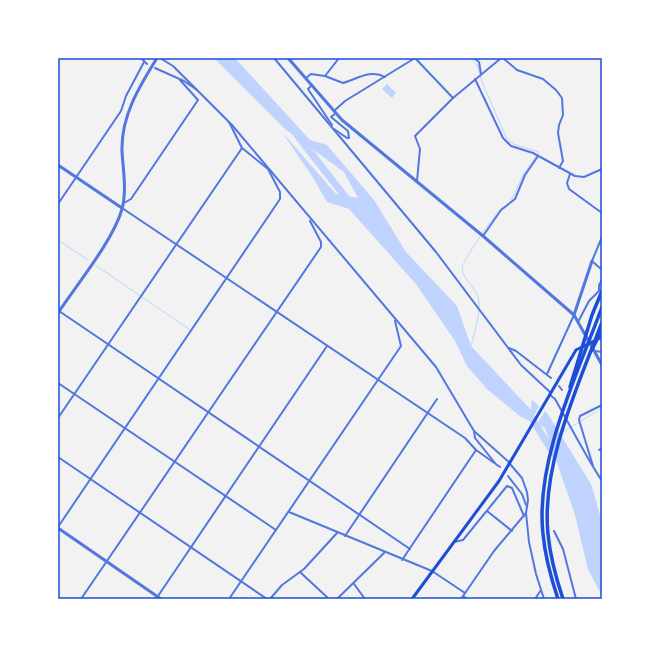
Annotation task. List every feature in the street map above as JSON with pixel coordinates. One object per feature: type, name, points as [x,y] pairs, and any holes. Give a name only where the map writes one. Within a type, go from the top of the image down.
[{"type":"highway","points":[[558,599],[546,556],[542,516],[547,465],[576,364],[602,291]]},
{"type":"highway","points":[[564,410],[602,307]]},
{"type":"highway","points":[[563,599],[551,555],[547,532],[548,496],[554,461],[602,322]]},
{"type":"main road","points":[[592,351],[602,330]]},
{"type":"main road","points":[[412,599],[511,462],[576,350],[602,337]]},
{"type":"street","points":[[141,58],[147,64]]},
{"type":"street","points":[[157,58],[133,98],[126,123],[122,150],[124,182],[122,208],[111,235],[58,312],[159,378],[410,549]]},
{"type":"street","points":[[160,58],[173,66],[229,121],[442,376],[474,431],[511,462],[522,478],[528,500],[526,513],[532,560],[544,599]]},
{"type":"street","points":[[274,58],[436,252],[526,371],[555,399],[594,470],[602,481]]},
{"type":"street","points":[[288,58],[335,112],[483,236],[574,315],[592,351],[602,365]]},
{"type":"street","points":[[325,76],[339,58]]},
{"type":"street","points":[[312,85],[308,89],[334,128],[347,138],[349,138],[348,131],[331,117],[335,112],[345,101],[415,58],[453,98]]},
{"type":"street","points":[[474,58],[479,64],[481,74]]},
{"type":"street","points":[[417,182],[420,149],[415,136],[453,98],[481,74],[503,58],[517,70],[538,76],[556,90],[563,102],[563,115],[558,133],[563,152],[563,161],[559,168]]},
{"type":"street","points":[[58,204],[121,111],[126,96],[144,62]]},
{"type":"street","points":[[155,68],[180,80],[203,94]]},
{"type":"street","points":[[306,78],[311,74],[325,76],[338,83],[343,83],[373,73],[385,77]]},
{"type":"street","points":[[475,79],[507,143],[511,146],[538,156],[570,174],[584,177],[602,168]]},
{"type":"street","points":[[123,203],[131,199],[198,100],[180,80]]},
{"type":"street","points":[[229,121],[242,148],[268,169],[280,192],[280,199],[227,279],[124,428],[58,528],[158,598],[327,346]]},
{"type":"street","points":[[58,418],[242,148]]},
{"type":"street","points":[[483,236],[501,210],[515,199],[526,175],[538,156]]},
{"type":"street","points":[[58,165],[427,414],[465,438],[476,450],[500,467]]},
{"type":"street","points":[[570,174],[567,183],[570,189],[602,213]]},
{"type":"street","points":[[81,599],[321,247],[321,242],[308,217]]},
{"type":"street","points":[[547,374],[574,315],[592,261],[602,237]]},
{"type":"street","points":[[592,261],[602,270]]},
{"type":"street","points":[[578,322],[589,302],[599,291],[599,285],[602,280]]},
{"type":"street","points":[[229,599],[310,482],[401,346],[395,321]]},
{"type":"street","points":[[508,348],[516,351],[551,378]]},
{"type":"street","points":[[592,351],[602,352]]},
{"type":"street","points":[[58,383],[276,530]]},
{"type":"street","points":[[559,386],[562,390]]},
{"type":"street","points":[[345,536],[437,399]]},
{"type":"street","points":[[594,470],[579,420],[580,416],[602,405]]},
{"type":"street","points":[[474,431],[475,438],[495,463]]},
{"type":"street","points":[[402,560],[476,450]]},
{"type":"street","points":[[58,457],[268,599],[282,585],[300,572],[337,532]]},
{"type":"street","points":[[508,476],[522,494],[527,506]]},
{"type":"street","points":[[454,542],[463,540],[507,486],[512,488],[524,516]]},
{"type":"street","points":[[487,511],[512,531]]},
{"type":"street","points":[[289,512],[402,560],[432,571],[465,593]]},
{"type":"street","points":[[461,599],[494,552],[526,513]]},
{"type":"street","points":[[554,531],[563,549],[576,599]]},
{"type":"street","points":[[337,599],[385,552]]},
{"type":"street","points":[[300,572],[329,599]]},
{"type":"street","points":[[354,584],[365,599]]},
{"type":"street","points":[[535,599],[541,590]]},
{"type":"street","points":[[463,596],[467,599]]},
{"type":"water","points":[[214,58],[235,58],[310,140],[327,145],[374,200],[406,252],[457,306],[471,346],[531,410],[532,400],[547,413],[591,484],[602,522],[602,596],[588,569],[575,515],[545,428],[521,417],[487,389],[467,366],[455,341],[416,284],[349,209],[327,202],[312,176],[282,132],[336,194],[358,198],[344,172],[286,130]]},
{"type":"water","points":[[387,84],[396,93],[392,98],[382,89]]},
{"type":"pier","points":[[540,405],[546,409],[536,426],[529,423]]},
{"type":"waterway","points":[[471,58],[477,65],[482,82],[507,139],[515,145],[539,152],[523,175],[511,201]]},
{"type":"waterway","points":[[297,135],[350,203]]},
{"type":"waterway","points":[[471,346],[476,328],[479,303],[478,297],[464,275],[462,268],[480,236],[503,207]]},
{"type":"waterway","points":[[58,240],[88,260]]},
{"type":"waterway","points":[[95,265],[189,329]]},
{"type":"waterway","points":[[563,432],[602,408]]},
{"type":"waterway","points":[[531,417],[554,454]]}]
